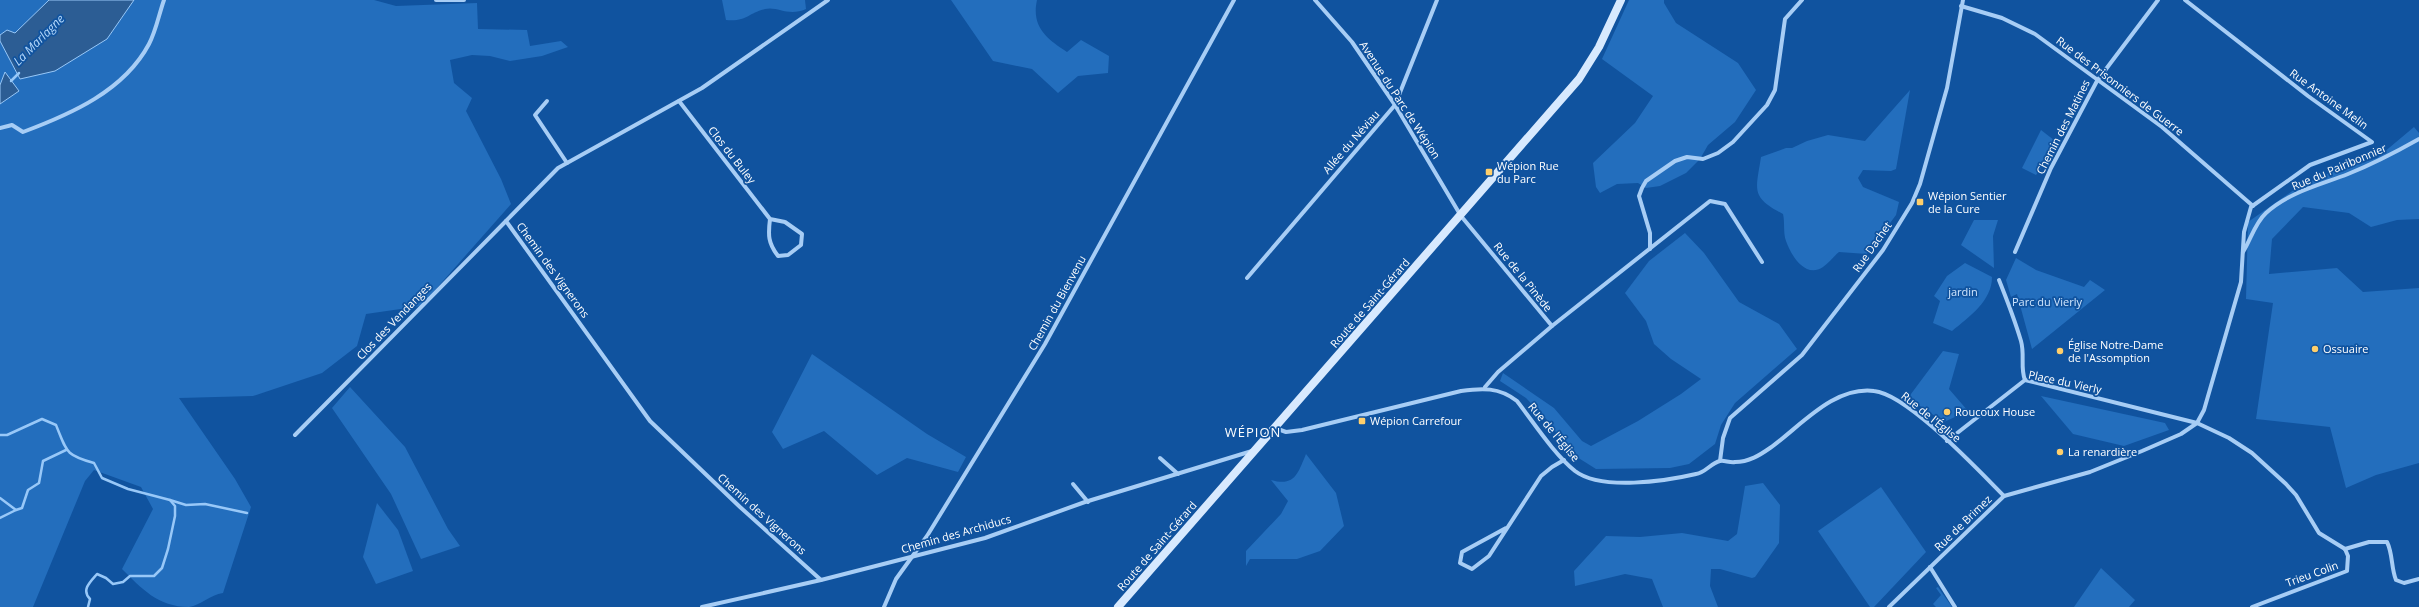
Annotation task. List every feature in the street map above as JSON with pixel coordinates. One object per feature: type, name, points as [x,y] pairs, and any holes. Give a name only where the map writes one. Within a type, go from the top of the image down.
[{"type":"main road","name":"Route de Saint-Gérard","points":[[1118,607],[1461,216],[1579,79],[1599,47],[1621,0]]},
{"type":"street","points":[[0,128],[12,125],[23,132],[51,122],[101,95],[133,69],[150,43],[164,0]]},
{"type":"street","points":[[436,0],[464,0]]},
{"type":"street","name":"Chemin des Vignerons","points":[[821,580],[740,507],[650,421],[506,221],[558,168],[702,88],[828,0]]},
{"type":"street","name":"Chemin du Bienvenu","points":[[884,607],[896,579],[913,556],[1045,344],[1234,0]]},
{"type":"street","name":"Avenue du Parc de Wépion","points":[[1315,0],[1352,42],[1395,105],[1461,216]]},
{"type":"street","name":"Allée du Néviau","points":[[1247,278],[1395,105],[1437,0]]},
{"type":"street","points":[[1650,249],[1650,234],[1639,196],[1642,188],[1657,172],[1675,161],[1687,156],[1703,159],[1718,153],[1733,142],[1768,106],[1775,90],[1785,19],[1802,0]]},
{"type":"street","name":"Rue Dachet","points":[[1720,461],[1723,438],[1730,418],[1802,355],[1883,250],[1912,202],[1920,184],[1947,88],[1963,0]]},
{"type":"street","name":"Chemin des Matines","points":[[2015,252],[2051,168],[2097,81],[2158,0]]},
{"type":"street","name":"Rue Antoine Melin","points":[[2185,0],[2308,96],[2372,142],[2310,165],[2252,207]]},
{"type":"street","name":"Rue des Prisonniers de Guerre","points":[[1961,6],[2002,18],[2035,34],[2097,81],[2162,127],[2252,207]]},
{"type":"street","points":[[547,101],[535,115],[567,164]]},
{"type":"street","name":"Clos du Buley","points":[[679,101],[770,219]]},
{"type":"street","name":"Rue du Pairibonnier","points":[[2242,254],[2265,213],[2300,192],[2379,160],[2419,139]]},
{"type":"street","name":"Rue de la Pinède","points":[[1461,216],[1552,326],[1710,201],[1725,204],[1762,262]]},
{"type":"street","name":"Rue du Pairibonnier","points":[[2197,422],[2204,410],[2241,282],[2244,232],[2252,207]]},
{"type":"street","points":[[770,219],[785,222],[802,234],[801,245],[788,255],[778,256],[771,247],[768,235],[770,219]]},
{"type":"street","name":"Clos des Vendanges","points":[[295,435],[506,221]]},
{"type":"street","points":[[2000,280],[2021,342],[2024,359],[2022,373],[2025,380]]},
{"type":"street","points":[[1485,387],[1498,372],[1552,326]]},
{"type":"street","name":"Place du Vierly","points":[[1947,441],[2025,380],[2197,422],[2229,438],[2252,453],[2296,495],[2319,534],[2345,549]]},
{"type":"street","name":"Rue de l'Église","points":[[1275,428],[1286,432],[1302,430],[1461,391],[1485,387],[1510,396],[1517,402],[1564,460],[1586,477],[1601,481],[1618,482],[1670,479],[1699,474],[1720,461],[1736,463],[1755,459],[1821,407],[1854,392],[1874,390],[1887,394],[1901,402],[1947,441],[2004,496]]},
{"type":"street","name":"Rue de Brimez","points":[[1889,607],[2004,496],[2098,469],[2181,434],[2197,422]]},
{"type":"street","name":"Chemin des Archiducs","points":[[702,607],[821,580],[985,538],[1088,502],[1256,450]]},
{"type":"street","points":[[1160,458],[1178,474]]},
{"type":"street","points":[[1506,528],[1462,552],[1460,563],[1472,569],[1489,556],[1541,476],[1552,466],[1564,460]]},
{"type":"street","points":[[1073,484],[1088,502]]},
{"type":"street","name":"Trieu Colin","points":[[2252,607],[2347,571],[2348,556],[2345,549],[2370,542],[2387,542],[2391,549],[2392,571],[2396,580],[2404,583],[2419,579]]},
{"type":"street","points":[[1930,567],[1955,607]]},
{"type":"green space","points":[[0,0],[49,0],[15,33],[7,30],[0,35]]},
{"type":"green space","points":[[134,0],[374,0],[396,6],[477,3],[478,29],[527,30],[530,46],[561,41],[568,47],[542,56],[510,61],[490,56],[472,55],[450,60],[454,83],[472,98],[466,111],[501,179],[511,204],[421,306],[366,314],[357,346],[322,373],[253,396],[179,398],[235,479],[251,507],[223,593],[193,606],[178,606],[159,600],[136,583],[122,569],[153,509],[141,487],[94,470],[85,481],[33,607],[0,607],[0,104],[19,91],[5,72],[0,85],[0,41],[20,79],[107,39]]},
{"type":"green space","points":[[722,0],[805,0],[806,9],[789,12],[770,8],[739,20],[726,20]]},
{"type":"green space","points":[[951,0],[1037,0],[1036,18],[1042,31],[1047,37],[1067,52],[1081,40],[1109,56],[1108,73],[1078,76],[1058,93],[1032,69],[993,61]]},
{"type":"green space","points":[[1629,0],[1664,0],[1664,3],[1676,23],[1738,63],[1756,90],[1735,122],[1708,145],[1700,159],[1686,173],[1660,186],[1646,188],[1638,183],[1617,184],[1600,193],[1596,187],[1593,163],[1635,123],[1653,96],[1602,59]]},
{"type":"green space","points":[[1910,90],[1896,169],[1891,171],[1863,170],[1858,178],[1863,187],[1899,202],[1896,215],[1867,254],[1839,252],[1823,267],[1816,270],[1805,268],[1795,259],[1786,241],[1783,214],[1765,203],[1758,192],[1757,185],[1761,157],[1828,135],[1865,141]]},
{"type":"green space","points":[[2414,127],[2419,133],[2419,219],[2397,220],[2371,227],[2349,213],[2303,207],[2272,239],[2269,274],[2337,268],[2363,292],[2419,288],[2419,463],[2376,475],[2346,488],[2330,427],[2256,419],[2273,303],[2246,299],[2248,222],[2298,187],[2327,174],[2377,158]]},
{"type":"green space","points":[[2041,130],[2059,144],[2036,175],[2022,168]]},
{"type":"green space","name":"jardin","points":[[1974,220],[1998,220],[1993,236],[1994,268],[1961,245]]},
{"type":"green space","points":[[1685,233],[1704,253],[1739,302],[1779,324],[1797,349],[1735,403],[1721,425],[1715,444],[1689,464],[1670,468],[1596,469],[1569,452],[1550,423],[1526,398],[1500,381],[1503,373],[1554,408],[1582,441],[1591,446],[1638,421],[1681,394],[1701,379],[1671,359],[1654,344],[1646,321],[1625,293],[1649,261]]},
{"type":"green space","name":"Parc du Vierly","points":[[2016,258],[2036,270],[2084,287],[2090,280],[2105,290],[2032,349],[2017,294],[2011,297],[2006,280]]},
{"type":"green space","name":"jardin","points":[[1965,263],[1992,277],[1991,286],[1984,301],[1978,308],[1952,331],[1933,323],[1940,301],[1934,296],[1947,276]]},
{"type":"green space","points":[[1943,351],[1959,354],[1949,389],[1968,411],[1944,422],[1908,398]]},
{"type":"green space","points":[[812,354],[927,434],[966,457],[958,472],[907,458],[877,475],[824,431],[783,449],[772,432]]},
{"type":"green space","points":[[350,387],[405,447],[448,529],[460,546],[421,559],[391,494],[332,408]]},
{"type":"green space","points":[[2041,396],[2165,423],[2169,430],[2124,446],[2073,434]]},
{"type":"green space","points":[[1306,454],[1336,493],[1344,526],[1320,551],[1297,559],[1250,559],[1246,566],[1246,551],[1281,514],[1288,501],[1271,480],[1285,482],[1291,480],[1301,467]]},
{"type":"green space","points":[[1763,483],[1780,505],[1779,543],[1755,577],[1752,578],[1720,569],[1711,569],[1710,586],[1718,607],[1663,607],[1652,579],[1625,574],[1575,586],[1574,571],[1606,536],[1640,537],[1682,533],[1728,541],[1737,534],[1745,486]]},
{"type":"green space","points":[[1881,487],[1926,552],[1874,607],[1870,607],[1818,531]]},
{"type":"green space","points":[[377,503],[398,530],[413,571],[376,584],[363,557]]},
{"type":"green space","points":[[2101,568],[2135,600],[2129,607],[2074,607]]},
{"type":"green space","points":[[1938,587],[1952,607],[1936,607],[1933,604],[1941,595],[1936,588]]},
{"type":"water","points":[[49,0],[134,0],[107,39],[55,71],[20,79],[0,41],[0,35],[7,30],[15,33]]},
{"type":"water","points":[[5,72],[19,91],[0,104],[0,85]]},
{"type":"waterway","name":"La Marlagne","points":[[11,81],[19,73]]},
{"type":"waterway","name":"La Marlagne","points":[[0,435],[7,435],[42,419],[56,425],[62,441],[68,451],[72,455],[94,463],[102,478],[128,489],[170,500],[175,506],[175,516],[168,549],[162,568],[154,576],[130,576],[123,582],[113,584],[106,578],[97,574],[86,589],[87,596],[90,599],[88,607]]},
{"type":"waterway","points":[[0,498],[16,510],[22,508],[28,490],[39,483],[43,461],[66,450]]},
{"type":"waterway","points":[[170,500],[186,505],[205,504],[247,513]]},
{"type":"waterway","points":[[0,518],[16,510]]},
{"type":"place","name":"Wépion Rue du Parc","points":[[1489,172]]},
{"type":"place","name":"Wépion Sentier de la Cure","points":[[1920,202]]},
{"type":"place","name":"Ossuaire","points":[[2315,349]]},
{"type":"place","name":"Église Notre-Dame de l'Assomption","points":[[2060,351]]},
{"type":"place","name":"Roucoux House","points":[[1947,412]]},
{"type":"place","name":"Wépion Carrefour","points":[[1362,421]]},
{"type":"place","name":"La renardière","points":[[2060,452]]},
{"type":"district","name":"WÉPION","points":[[1253,432]]}]
